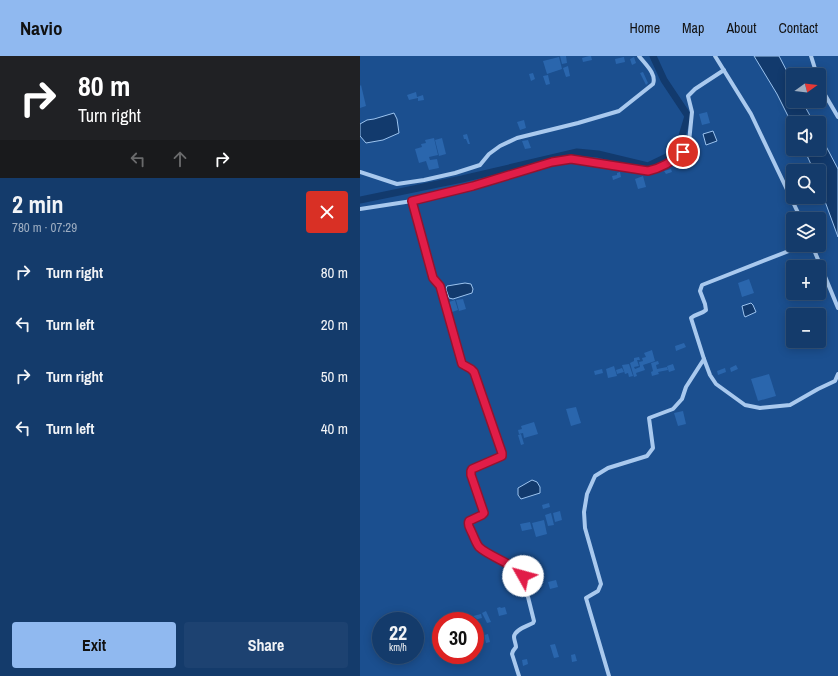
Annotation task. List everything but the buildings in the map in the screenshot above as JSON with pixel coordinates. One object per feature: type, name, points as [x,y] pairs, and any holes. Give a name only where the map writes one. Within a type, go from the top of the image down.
[{"type":"street","points":[[360,172],[397,184],[455,173],[480,165],[489,154],[500,146],[517,138],[563,127],[619,110],[654,82],[654,76],[639,56]]},
{"type":"street","points":[[715,56],[751,114],[798,212]]},
{"type":"street","points":[[811,56],[815,68]]},
{"type":"street","points":[[360,209],[412,201],[473,186],[552,162],[571,159],[648,171],[659,169],[674,160],[683,152],[688,142],[692,112],[688,96],[695,89],[724,70]]},
{"type":"street","points":[[826,97],[838,117]]},
{"type":"street","points":[[412,201],[433,278],[440,286],[462,364],[474,372],[502,453],[502,456],[472,469],[471,471],[484,513],[469,521],[468,524],[479,547],[522,573],[534,621],[518,631],[514,636],[516,647],[512,651],[512,654],[519,676]]},
{"type":"street","points":[[786,252],[702,285],[700,290],[706,310],[692,318],[710,375],[716,384],[745,405],[760,408],[790,405],[835,381],[838,374]]},
{"type":"street","points":[[815,252],[838,308]]},
{"type":"street","points":[[609,676],[586,598],[598,591],[601,584],[585,528],[584,512],[587,494],[595,476],[608,468],[648,456],[653,448],[649,418],[673,408],[682,400],[686,387],[704,359]]},
{"type":"water","points":[[754,56],[779,56],[786,70],[786,108],[806,108],[810,116],[788,116],[777,94]]},
{"type":"water","points":[[394,113],[397,119],[399,133],[383,140],[366,143],[360,136],[360,124],[367,120]]},
{"type":"water","points":[[713,131],[717,141],[706,145],[703,134]]},
{"type":"water","points":[[826,146],[838,169],[838,237],[826,204],[826,164],[811,164],[807,156],[826,156]]},
{"type":"water","points":[[465,283],[471,284],[473,289],[472,293],[453,299],[449,298],[446,289],[447,286]]},
{"type":"water","points":[[751,303],[756,312],[745,317],[742,306]]},
{"type":"water","points":[[532,480],[537,482],[540,487],[540,493],[521,499],[518,495],[518,488]]},
{"type":"waterway","points":[[360,200],[462,179],[577,152],[598,154],[648,166],[677,152],[688,116],[664,80],[653,56]]},
{"type":"route","points":[[523,576],[519,570],[479,547],[468,526],[469,521],[484,513],[471,471],[472,469],[502,456],[502,453],[474,372],[462,364],[440,286],[434,281],[433,278],[412,201],[473,186],[552,162],[571,159],[648,171],[659,169],[674,160],[683,152]]}]
